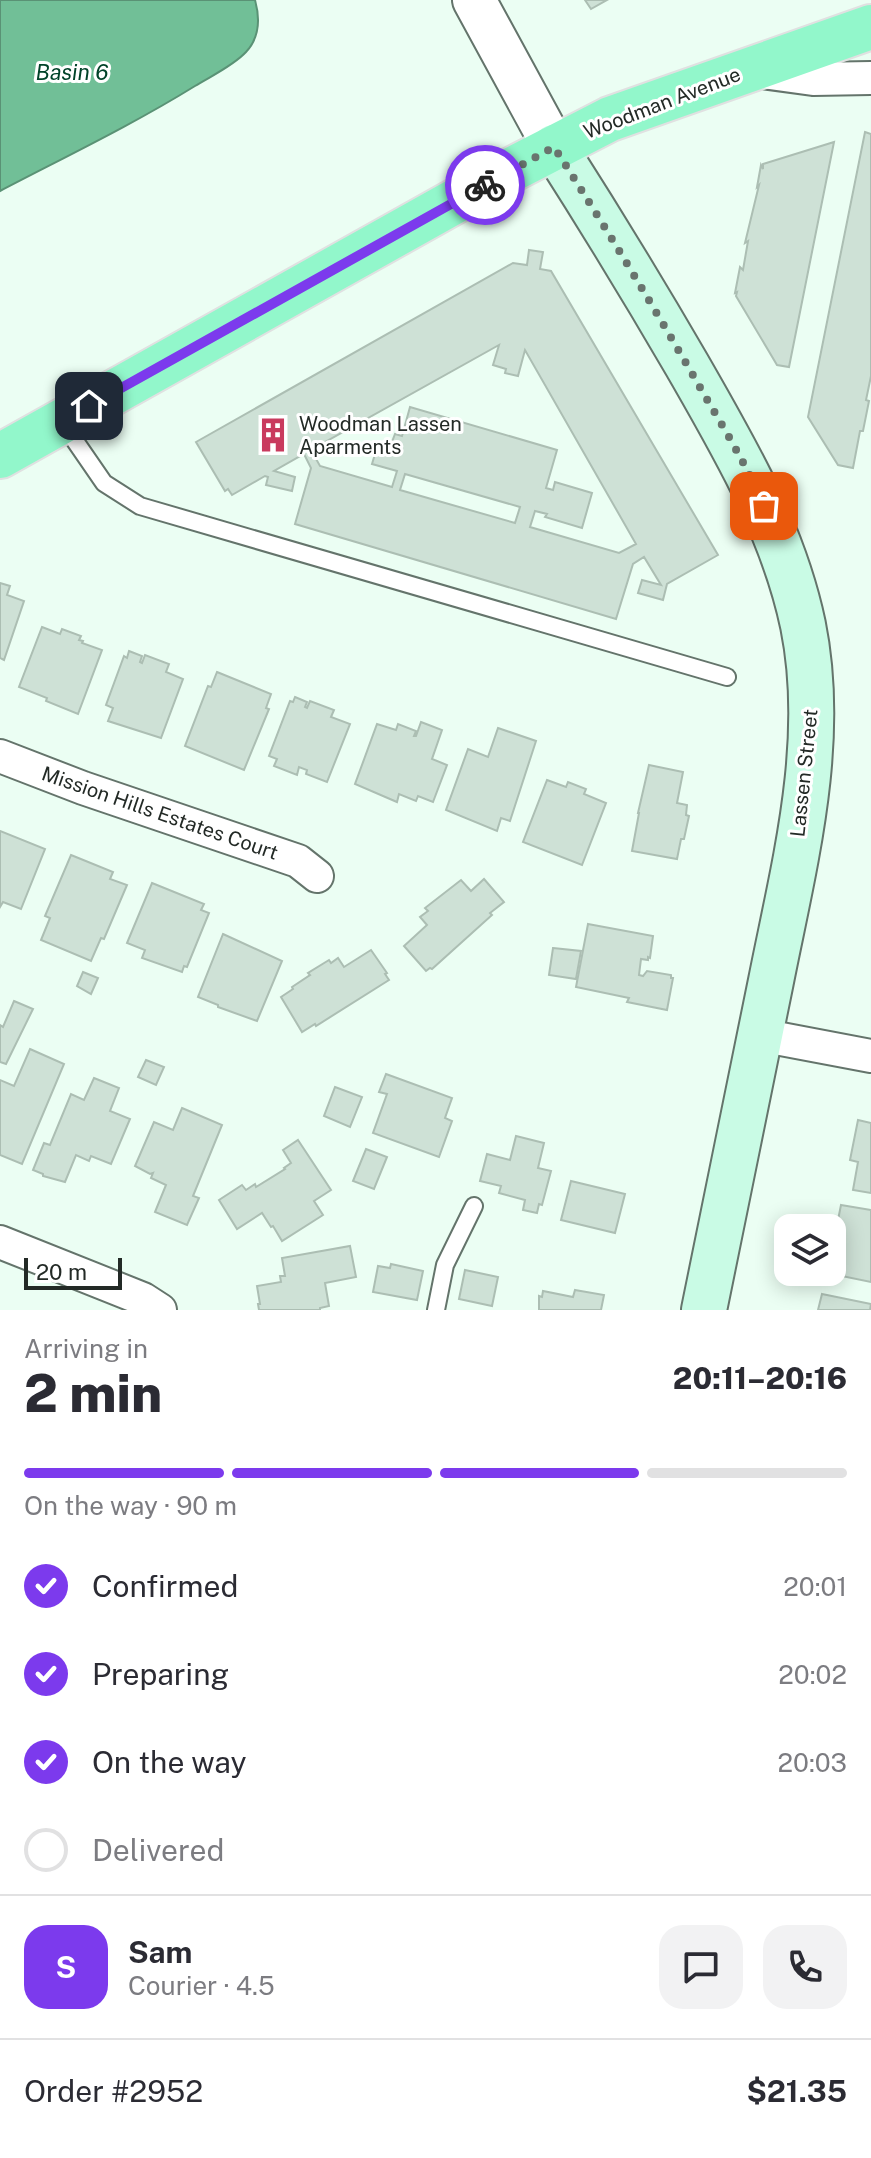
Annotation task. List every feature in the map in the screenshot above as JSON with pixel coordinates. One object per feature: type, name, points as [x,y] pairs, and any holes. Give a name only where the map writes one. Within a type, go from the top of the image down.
[{"type":"main road","name":"Woodman Avenue","points":[[0,456],[554,147],[610,119],[871,27]]},
{"type":"main road","name":"Lassen Street","points":[[554,147],[671,338],[756,489],[779,547],[802,622],[811,683],[810,759],[794,867],[704,1310]]},
{"type":"street","points":[[474,0],[554,147]]},
{"type":"street","points":[[744,70],[813,79],[871,78]]},
{"type":"street","name":"Mission Hills Estates Court","points":[[0,756],[83,788],[298,861],[317,876]]},
{"type":"street","points":[[760,1035],[871,1056]]},
{"type":"street","points":[[0,1242],[143,1299],[160,1310]]},
{"type":"lane","points":[[61,421],[104,483],[140,506],[727,677]]},
{"type":"lane","points":[[436,1310],[445,1265],[474,1206]]},
{"type":"water","name":"Basin 6","points":[[0,0],[255,0],[258,27],[251,46],[228,66],[123,127],[0,191]]},
{"type":"building","points":[[585,0],[607,0],[591,9]]},
{"type":"building","points":[[865,132],[871,134],[871,376],[866,400],[869,401],[853,468],[838,465],[808,417]]},
{"type":"building","points":[[834,142],[789,367],[777,365],[735,293],[740,267],[743,270],[748,241],[745,243],[761,165],[763,169],[763,164]]},
{"type":"building","name":"Woodman Lassen Aparments","points":[[529,250],[543,252],[540,269],[551,271],[718,555],[667,584],[663,600],[638,593],[642,580],[661,585],[644,557],[633,564],[616,619],[295,524],[311,468],[304,454],[274,471],[295,477],[292,491],[266,485],[268,477],[265,476],[232,495],[228,489],[225,491],[196,442],[513,263],[527,265]],"holes":[[[499,345],[493,365],[506,369],[505,373],[518,376],[525,350],[636,544],[619,553],[530,527],[535,511],[582,528],[592,493],[555,482],[553,490],[546,488],[557,450],[410,407],[402,436],[395,434],[390,447],[378,444],[372,464],[397,471],[392,487],[320,466],[311,450]],[[405,474],[520,507],[515,523],[400,490]]]},
{"type":"building","points":[[0,583],[10,586],[7,595],[24,601],[4,660],[0,658]]},
{"type":"building","points":[[42,627],[60,634],[62,629],[81,636],[79,640],[82,643],[102,650],[78,714],[19,687]]},
{"type":"building","points":[[129,651],[142,656],[142,663],[145,655],[169,664],[166,672],[183,679],[161,738],[108,721],[113,708],[106,705],[124,656],[127,658]]},
{"type":"building","points":[[217,672],[271,694],[266,708],[269,709],[244,770],[185,746],[208,686],[211,687]]},
{"type":"building","points":[[295,697],[307,702],[307,708],[310,701],[334,710],[331,717],[350,724],[327,782],[306,774],[307,770],[299,767],[297,775],[274,766],[277,759],[269,756],[290,701],[293,702]]},
{"type":"building","points":[[421,722],[442,730],[432,759],[447,765],[433,802],[418,796],[416,801],[399,794],[397,802],[355,784],[377,724],[396,730],[398,724],[416,731],[416,736]]},
{"type":"building","points":[[498,728],[536,741],[510,821],[501,818],[497,831],[446,810],[468,749],[488,757]]},
{"type":"building","points":[[649,765],[683,772],[677,803],[687,805],[686,815],[689,816],[677,859],[632,851]]},
{"type":"building","points":[[547,780],[566,787],[568,782],[586,789],[584,794],[606,803],[582,865],[523,842]]},
{"type":"building","points":[[0,831],[45,849],[21,909],[3,902],[0,907]]},
{"type":"building","points":[[71,855],[113,872],[110,879],[127,885],[91,961],[41,940],[50,918],[45,916]]},
{"type":"building","points":[[484,879],[504,902],[432,969],[426,971],[404,946],[427,925],[420,917],[428,911],[425,908],[461,880],[471,891]]},
{"type":"building","points":[[152,883],[204,904],[201,910],[209,913],[187,967],[184,966],[182,972],[142,958],[145,950],[127,943]]},
{"type":"building","points":[[588,924],[653,936],[650,958],[641,959],[639,975],[643,976],[647,971],[671,975],[667,1010],[576,987]]},
{"type":"building","points":[[223,934],[282,961],[257,1021],[198,997]]},
{"type":"building","points":[[553,948],[581,951],[576,979],[549,975]]},
{"type":"building","points":[[371,950],[389,980],[302,1032],[281,997],[310,975],[308,973],[329,960],[331,963],[338,958],[344,967]]},
{"type":"building","points":[[83,972],[98,978],[91,994],[77,986]]},
{"type":"building","points":[[14,1001],[33,1009],[6,1064],[0,1062],[0,1025],[3,1027]]},
{"type":"building","points":[[30,1049],[64,1064],[22,1164],[0,1155],[0,1080],[14,1086]]},
{"type":"building","points":[[146,1060],[164,1067],[156,1085],[138,1077]]},
{"type":"building","points":[[386,1074],[452,1098],[445,1118],[452,1121],[439,1157],[373,1133],[387,1094],[379,1092]]},
{"type":"building","points":[[94,1078],[119,1088],[110,1111],[130,1119],[111,1164],[91,1156],[89,1161],[76,1155],[65,1182],[43,1176],[33,1170],[44,1143],[50,1145],[71,1094],[84,1100]]},
{"type":"building","points":[[335,1087],[362,1097],[350,1127],[324,1116]]},
{"type":"building","points":[[182,1108],[222,1125],[193,1196],[199,1198],[187,1225],[155,1212],[166,1185],[151,1178],[153,1173],[135,1166],[154,1122],[173,1130]]},
{"type":"building","points":[[858,1120],[871,1123],[871,1193],[853,1190],[858,1162],[850,1160]]},
{"type":"building","points":[[516,1136],[544,1143],[538,1168],[551,1171],[537,1213],[523,1210],[525,1200],[499,1193],[501,1186],[480,1181],[487,1154],[510,1160]]},
{"type":"building","points":[[298,1140],[331,1190],[314,1201],[323,1215],[282,1241],[262,1213],[237,1229],[219,1200],[242,1185],[246,1190],[255,1184],[256,1187],[285,1169],[291,1163],[283,1150]]},
{"type":"building","points":[[366,1149],[387,1157],[374,1189],[353,1181]]},
{"type":"building","points":[[571,1181],[625,1194],[615,1233],[561,1220]]},
{"type":"building","points":[[841,1205],[871,1210],[871,1282],[846,1277],[846,1214],[839,1214]]},
{"type":"building","points":[[350,1246],[356,1277],[325,1283],[329,1306],[320,1310],[259,1310],[257,1286],[281,1282],[280,1276],[285,1276],[282,1258]]},
{"type":"building","points":[[391,1264],[423,1271],[417,1300],[373,1292],[378,1266],[390,1268]]},
{"type":"building","points":[[465,1270],[498,1277],[492,1306],[459,1299]]},
{"type":"building","points":[[575,1290],[604,1295],[601,1310],[539,1310],[539,1296],[542,1297],[543,1291],[573,1297]]},
{"type":"building","points":[[822,1294],[871,1304],[870,1310],[818,1310]]},
{"type":"way so far","points":[[485,185],[554,147],[671,338],[764,506]]},
{"type":"place","name":"Woodman Lassen Aparments","points":[[273,435]]},
{"type":"route","points":[[89,406],[485,185]]}]
